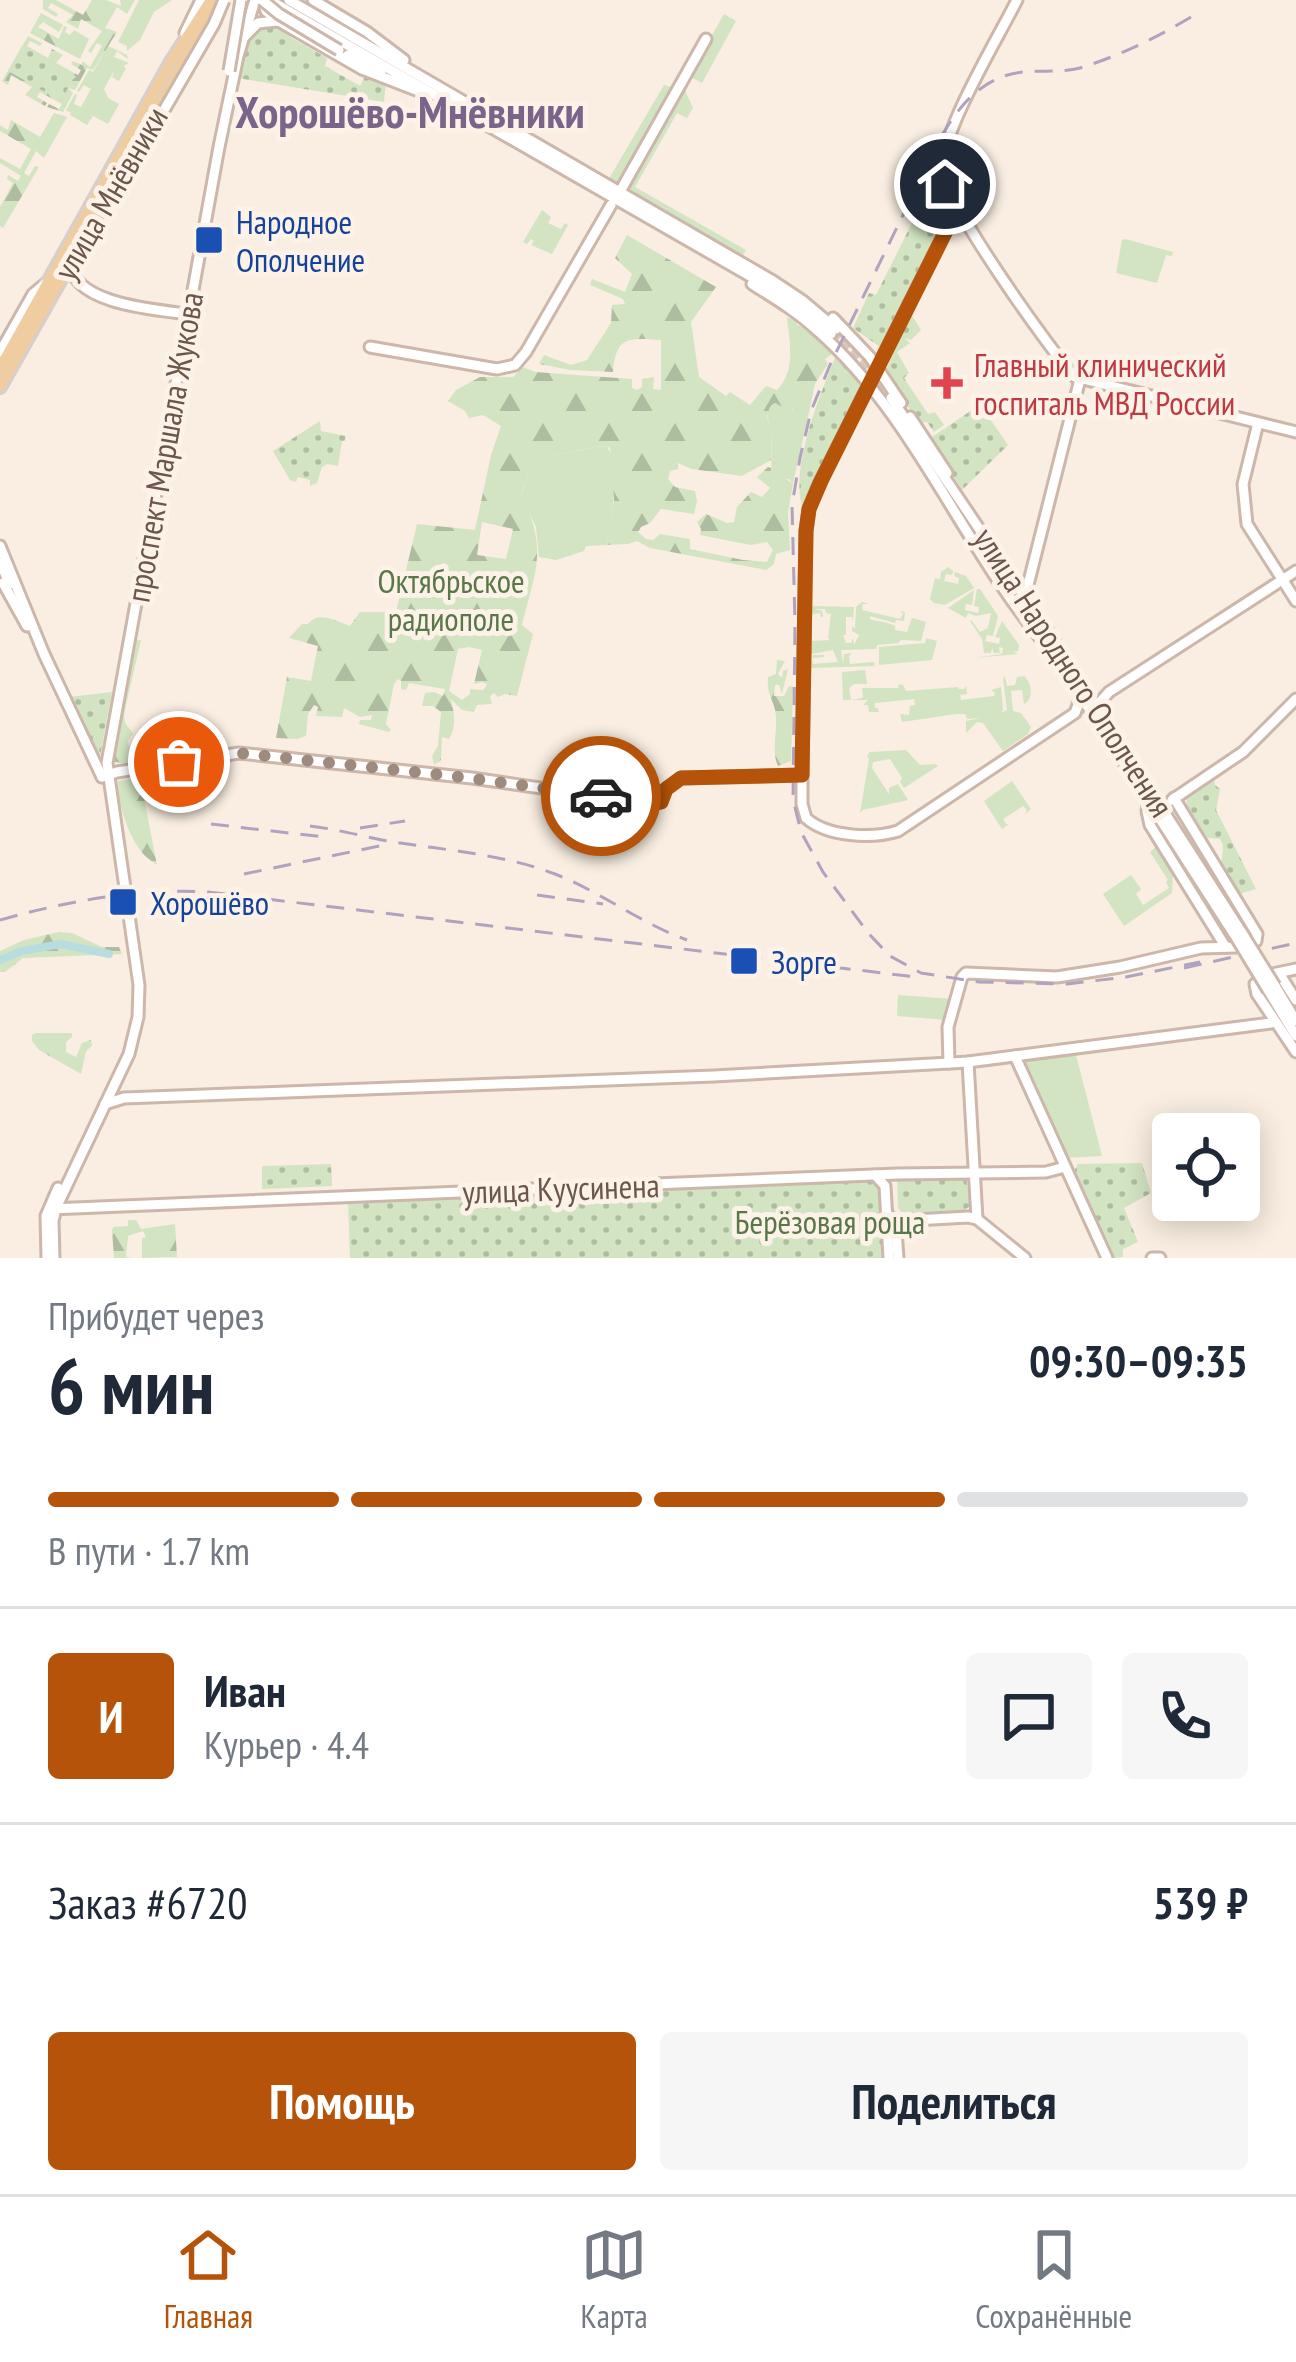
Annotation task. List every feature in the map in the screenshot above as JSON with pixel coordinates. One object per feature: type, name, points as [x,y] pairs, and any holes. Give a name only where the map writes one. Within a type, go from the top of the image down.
[{"type":"main road","points":[[172,60],[201,0]]},
{"type":"main road","name":"улица Мнёвники","points":[[0,387],[172,60],[212,0]]},
{"type":"main road","points":[[97,217],[135,162],[217,19],[223,0]]},
{"type":"main road","name":"улица Мнёвники","points":[[0,352],[33,294],[48,290],[72,260],[199,34],[223,0]]},
{"type":"main road","name":"проспект Маршала Жукова","points":[[124,897],[104,769],[242,0]]},
{"type":"main road","points":[[263,0],[266,11],[280,22],[362,70],[443,101]]},
{"type":"main road","points":[[263,0],[339,50],[412,88]]},
{"type":"main road","points":[[263,0],[617,196],[703,246],[780,301],[859,344],[878,368],[887,398],[1018,610],[1053,652]]},
{"type":"main road","name":"проспект Маршала Жукова","points":[[124,897],[104,769],[218,147],[241,46],[263,0]]},
{"type":"main road","points":[[290,0],[617,196]]},
{"type":"main road","points":[[313,0],[367,32],[432,81]]},
{"type":"main road","points":[[1017,0],[946,146],[943,178],[958,206],[1071,374],[1296,433]]},
{"type":"main road","points":[[241,46],[256,24],[280,22]]},
{"type":"main road","points":[[370,347],[510,368],[526,352],[706,39]]},
{"type":"main road","points":[[958,206],[821,481],[807,520],[802,775],[806,818],[816,826],[871,836],[893,833],[1076,713],[1097,715],[1109,692],[1296,571]]},
{"type":"main road","points":[[703,246],[743,258],[806,296],[833,331],[844,358],[887,398],[947,473],[957,501],[1053,652]]},
{"type":"main road","points":[[72,260],[71,273],[109,301],[185,314]]},
{"type":"main road","points":[[0,368],[48,290],[66,283],[82,285]]},
{"type":"main road","points":[[844,358],[845,344],[859,344]]},
{"type":"main road","points":[[869,356],[885,356]]},
{"type":"main road","points":[[1027,599],[1079,379]]},
{"type":"main road","points":[[863,399],[871,395],[887,398]]},
{"type":"main road","points":[[1258,423],[1243,484],[1246,524],[1296,601]]},
{"type":"main road","name":"улица Народного Ополчения","points":[[957,501],[1027,599],[1149,801],[1150,824],[1177,847]]},
{"type":"main road","points":[[0,546],[44,654]]},
{"type":"main road","points":[[0,562],[104,769],[239,753],[651,804],[661,802],[666,789],[681,778],[802,775]]},
{"type":"main road","points":[[0,577],[37,640]]},
{"type":"main road","points":[[1016,582],[1024,586],[1029,581]]},
{"type":"main road","name":"улица Народного Ополчения","points":[[1053,652],[1083,693]]},
{"type":"main road","points":[[1076,713],[1083,693],[1109,692]]},
{"type":"main road","points":[[1162,806],[1244,752],[1296,699]]},
{"type":"main road","name":"улица Народного Ополчения","points":[[1097,715],[1162,806],[1177,847]]},
{"type":"main road","points":[[949,1063],[947,1030],[966,973],[1057,977],[1201,948],[1254,943],[1258,936],[1174,798]]},
{"type":"main road","points":[[1177,847],[1186,834],[1196,835]]},
{"type":"main road","points":[[1177,847],[1225,946]]},
{"type":"main road","points":[[1177,847],[1296,1022]]},
{"type":"main road","points":[[52,1206],[132,1048],[139,1005],[124,897]]},
{"type":"main road","points":[[51,1258],[52,1206],[117,1066],[134,1010],[124,897]]},
{"type":"main road","points":[[1201,948],[1215,940],[1216,932]]},
{"type":"main road","points":[[1271,984],[1296,969]]},
{"type":"main road","points":[[1254,978],[1251,990],[1271,1023],[1295,1045]]},
{"type":"main road","points":[[1295,1045],[1257,994],[1255,984],[1283,978],[1296,1000]]},
{"type":"main road","points":[[1271,984],[1295,1045]]},
{"type":"main road","points":[[105,1104],[124,1098],[968,1062],[1271,1023]]},
{"type":"main road","points":[[1015,1056],[1107,1258]]},
{"type":"main road","points":[[968,1062],[976,1214],[1024,1258]]},
{"type":"main road","points":[[114,1085],[124,1098]]},
{"type":"main road","name":"улица Куусинена","points":[[52,1206],[1046,1172],[1064,1165]]},
{"type":"main road","points":[[885,1186],[897,1174]]},
{"type":"main road","points":[[875,1175],[885,1186],[894,1258]]},
{"type":"main road","points":[[887,1214],[906,1221],[976,1214]]},
{"type":"main road","points":[[894,1258],[896,1230],[906,1221]]},
{"type":"green space","points":[[43,0],[56,0],[83,15],[92,0],[121,6],[120,0],[135,0],[127,14],[117,7],[105,28],[117,32],[93,70],[87,68],[75,90],[68,88],[73,93],[63,112],[47,107],[59,109],[62,104],[40,92],[37,97],[45,106],[25,95],[32,87],[11,75],[8,85],[2,81],[28,36],[42,43],[30,41],[27,46],[48,58],[52,49],[63,55],[56,63],[78,75],[81,70],[73,61],[90,67],[102,46],[97,43],[88,51],[102,31],[81,19],[78,29],[66,22],[73,15],[51,3],[48,8],[56,17],[43,9]]},
{"type":"green space","points":[[139,0],[172,0],[154,12],[140,40],[127,51],[118,42]]},
{"type":"green space","points":[[41,13],[63,25],[59,32],[43,22],[38,27],[59,39],[64,26],[70,35],[74,30],[89,39],[80,59],[30,33]]},
{"type":"green space","points":[[724,14],[736,21],[702,83],[689,76]]},
{"type":"green space","points":[[271,24],[327,58],[325,66],[360,86],[366,74],[386,82],[384,102],[238,78],[256,28]]},
{"type":"green space","points":[[22,46],[77,77],[63,102],[8,71]]},
{"type":"green space","points":[[108,46],[127,55],[128,59],[117,51],[114,57],[129,63],[123,66],[119,81],[112,77],[115,69],[104,89],[119,104],[108,124],[93,116],[87,125],[66,110],[75,94],[74,104],[81,107],[91,89],[84,85],[77,91]]},
{"type":"green space","points":[[664,85],[674,88],[622,180],[617,185],[607,182]]},
{"type":"green space","points":[[683,86],[693,108],[687,118],[677,113],[635,187],[746,250],[743,255],[705,238],[627,190]]},
{"type":"green space","points":[[54,113],[67,117],[44,158],[36,151],[24,173],[29,176],[39,167],[3,228],[0,207],[13,183],[8,175],[18,181],[21,176],[0,163],[0,158],[20,169],[31,149],[0,131],[0,125],[8,130],[11,120],[40,137]]},
{"type":"green space","points":[[932,183],[954,211],[883,349],[853,328],[869,293],[876,295]]},
{"type":"green space","points":[[542,210],[551,217],[548,223],[561,229],[568,225],[552,254],[531,245],[531,239],[523,242]]},
{"type":"green space","name":"Октябрьское радиополе","points":[[627,235],[716,287],[691,322],[699,377],[726,396],[730,392],[750,405],[766,386],[777,390],[789,366],[787,318],[809,328],[831,350],[811,403],[802,414],[775,403],[770,408],[771,460],[742,476],[678,463],[668,479],[675,487],[695,491],[694,514],[661,509],[638,532],[646,539],[660,534],[690,539],[690,549],[767,562],[773,550],[767,542],[751,545],[700,535],[697,522],[706,514],[734,522],[737,507],[751,492],[762,497],[770,488],[757,477],[768,467],[774,482],[793,483],[788,513],[790,550],[776,554],[774,564],[766,570],[650,548],[637,541],[606,545],[614,499],[610,448],[605,445],[550,456],[536,469],[527,469],[521,494],[535,530],[537,559],[522,625],[533,634],[517,696],[494,693],[492,704],[477,705],[474,712],[462,710],[451,699],[453,729],[449,739],[442,737],[441,760],[434,765],[441,712],[422,706],[425,693],[443,696],[445,689],[409,683],[406,690],[401,689],[398,679],[386,724],[389,732],[359,724],[372,715],[360,717],[344,708],[342,717],[316,716],[314,705],[306,736],[276,738],[287,677],[311,681],[318,646],[289,638],[302,624],[322,617],[350,626],[360,612],[396,612],[417,524],[475,530],[501,426],[483,415],[469,418],[448,401],[456,390],[480,377],[513,377],[523,367],[535,372],[632,379],[632,388],[637,390],[642,379],[654,377],[653,389],[661,390],[661,340],[626,341],[617,351],[613,372],[539,364],[544,355],[571,365],[587,360],[611,323],[612,305],[625,304],[590,285],[592,279],[625,292],[632,274],[615,258]],"holes":[[[482,522],[513,529],[506,559],[477,555]],[[458,649],[482,650],[474,684],[487,685],[483,690],[470,689],[462,700],[449,691]]]},
{"type":"green space","points":[[1125,239],[1173,252],[1166,255],[1157,283],[1116,273]]},
{"type":"green space","points":[[911,314],[921,330],[911,340],[905,338],[910,343],[897,352],[909,373],[904,378],[928,414],[935,412],[944,425],[934,432],[927,422],[919,423],[885,372]]},
{"type":"green space","points":[[837,353],[864,384],[803,509],[803,452]]},
{"type":"green space","points":[[775,403],[791,406],[793,412],[811,403],[793,483],[771,479],[772,430],[767,411]]},
{"type":"green space","points":[[978,406],[1008,445],[962,490],[931,441]]},
{"type":"green space","points":[[320,421],[321,431],[346,436],[338,466],[322,467],[317,483],[310,486],[310,480],[290,480],[273,451]]},
{"type":"green space","points":[[606,445],[614,479],[606,545],[586,546],[584,551],[556,560],[539,557],[536,527],[521,495],[526,468],[536,469],[550,456]]},
{"type":"green space","points":[[948,567],[952,575],[946,574],[944,581],[958,584],[955,572],[966,576],[974,588],[945,605],[934,603],[930,599],[935,578],[940,579]]},
{"type":"green space","points":[[977,589],[998,616],[993,636],[987,635],[985,641],[999,644],[1000,638],[995,637],[1002,621],[1019,645],[1013,652],[1018,654],[973,658],[1002,654],[1003,648],[999,647],[1000,653],[992,648],[991,653],[984,653],[982,639],[970,621],[980,632],[988,628],[991,613],[976,616],[968,613],[966,618],[948,608],[974,590],[972,605],[966,604],[965,610],[978,613],[979,607],[974,606]]},
{"type":"green space","points":[[862,602],[869,604],[863,604],[862,610],[900,619],[900,611],[905,612],[904,621],[895,623],[870,616],[895,630],[907,632],[912,618],[926,622],[921,641],[841,650],[843,664],[844,654],[852,653],[850,664],[874,662],[875,666],[811,668],[812,660],[813,664],[838,662],[833,650],[811,654],[811,641],[831,640],[831,614],[815,609],[823,617],[812,614],[812,606],[854,607],[853,622],[846,617],[843,635],[846,643],[853,638],[854,645],[859,635],[852,626],[855,629],[856,607]]},
{"type":"green space","points":[[926,638],[937,641],[932,660],[879,665],[879,647],[925,643]]},
{"type":"green space","points":[[141,640],[124,714],[133,733],[129,746],[139,745],[134,759],[138,761],[126,764],[111,761],[134,641]]},
{"type":"green space","points":[[777,660],[785,661],[778,674],[782,678],[788,669],[782,694],[775,685],[774,696],[784,696],[793,687],[791,761],[778,766],[776,713],[768,682],[776,674]]},
{"type":"green space","points":[[865,670],[867,684],[849,688],[851,700],[843,700],[842,672]]},
{"type":"green space","points":[[1024,676],[1031,695],[1024,704],[1022,690],[1011,691],[1013,711],[1021,713],[1031,727],[1003,751],[983,723],[977,722],[966,733],[966,721],[980,718],[956,714],[902,722],[900,714],[909,715],[914,699],[875,703],[879,712],[869,712],[868,705],[863,705],[868,700],[851,700],[863,698],[862,688],[898,688],[899,684],[906,691],[966,686],[967,694],[960,695],[961,700],[994,696],[991,690],[1001,687],[1000,713],[1007,710],[1003,678],[1007,686]]},
{"type":"green space","points":[[112,692],[99,762],[69,697]]},
{"type":"green space","points":[[906,750],[920,765],[938,766],[904,788],[890,759],[873,762],[889,794],[889,788],[898,784],[908,800],[860,813],[867,756]]},
{"type":"green space","points":[[184,769],[185,776],[150,781],[143,793],[157,865],[132,837],[118,781]]},
{"type":"green space","points":[[1214,779],[1220,789],[1216,810],[1256,889],[1236,895],[1221,870],[1220,839],[1201,837],[1183,806],[1186,797]]},
{"type":"green space","points":[[1012,781],[1031,809],[1025,814],[1023,806],[1003,819],[1009,824],[1002,829],[984,801]]},
{"type":"green space","points":[[576,798],[626,807],[616,816],[637,820],[624,824],[613,823],[614,819],[590,820],[552,807],[570,806]]},
{"type":"green space","points":[[1158,845],[1173,871],[1172,893],[1124,926],[1103,894],[1131,875],[1141,889],[1136,894],[1143,905],[1169,888],[1150,852]]},
{"type":"green space","points":[[59,932],[102,947],[119,947],[122,954],[23,958],[0,972],[0,951]]},
{"type":"green space","points":[[898,995],[953,999],[947,1020],[897,1016]]},
{"type":"green space","points":[[35,1033],[72,1033],[66,1052],[76,1057],[82,1043],[91,1040],[81,1074],[39,1050],[32,1041]]},
{"type":"green space","points":[[1073,1053],[1102,1156],[1065,1158],[1022,1064]]},
{"type":"green space","points":[[1142,1163],[1151,1193],[1124,1208],[1138,1242],[1123,1249],[1123,1257],[1112,1258],[1073,1173],[1078,1164]]},
{"type":"green space","points":[[331,1164],[332,1186],[262,1189],[262,1166]]},
{"type":"green space","points":[[897,1176],[966,1176],[970,1206],[963,1211],[902,1213]]},
{"type":"green space","name":"Берёзовая роща","points":[[877,1180],[887,1258],[350,1258],[348,1202]]},
{"type":"green space","points":[[128,1220],[136,1220],[141,1229],[175,1224],[177,1257],[142,1258],[143,1231],[128,1236],[126,1257],[131,1258],[114,1258],[112,1230],[128,1226]]},
{"type":"waterway","points":[[0,960],[61,944],[109,954]]},
{"type":"tunnel","points":[[836,329],[871,368]]},
{"type":"tunnel","points":[[831,334],[865,369],[888,404]]},
{"type":"railway","points":[[1191,17],[1137,46],[1080,68],[1023,72],[996,80],[964,104],[940,139],[830,365],[811,411],[800,458],[792,505],[793,799],[801,832],[823,872],[890,956],[921,973],[979,982],[1067,984],[1200,962]]},
{"type":"railway","points":[[360,828],[405,821]]},
{"type":"railway","points":[[211,824],[324,837]]},
{"type":"railway","points":[[310,826],[534,867],[572,881],[687,940]]},
{"type":"railway","points":[[244,874],[389,844]]},
{"type":"railway","points":[[0,920],[103,897],[208,892],[916,977]]},
{"type":"railway","points":[[537,895],[603,904]]},
{"type":"railway","points":[[1184,968],[1296,943]]},
{"type":"way so far","points":[[179,762],[239,753],[601,796]]},
{"type":"place","name":"Народное Ополчение","points":[[209,240]]},
{"type":"place","name":"Главный клинический госпиталь МВД России","points":[[947,383]]},
{"type":"place","name":"Хорошёво","points":[[123,902]]},
{"type":"place","name":"Зорге","points":[[744,961]]},
{"type":"district","name":"Хорошёво-Мнёвники","points":[[410,111]]},
{"type":"route","points":[[601,796],[651,804],[661,802],[666,789],[681,778],[802,775],[809,509],[958,206],[945,184]]}]
